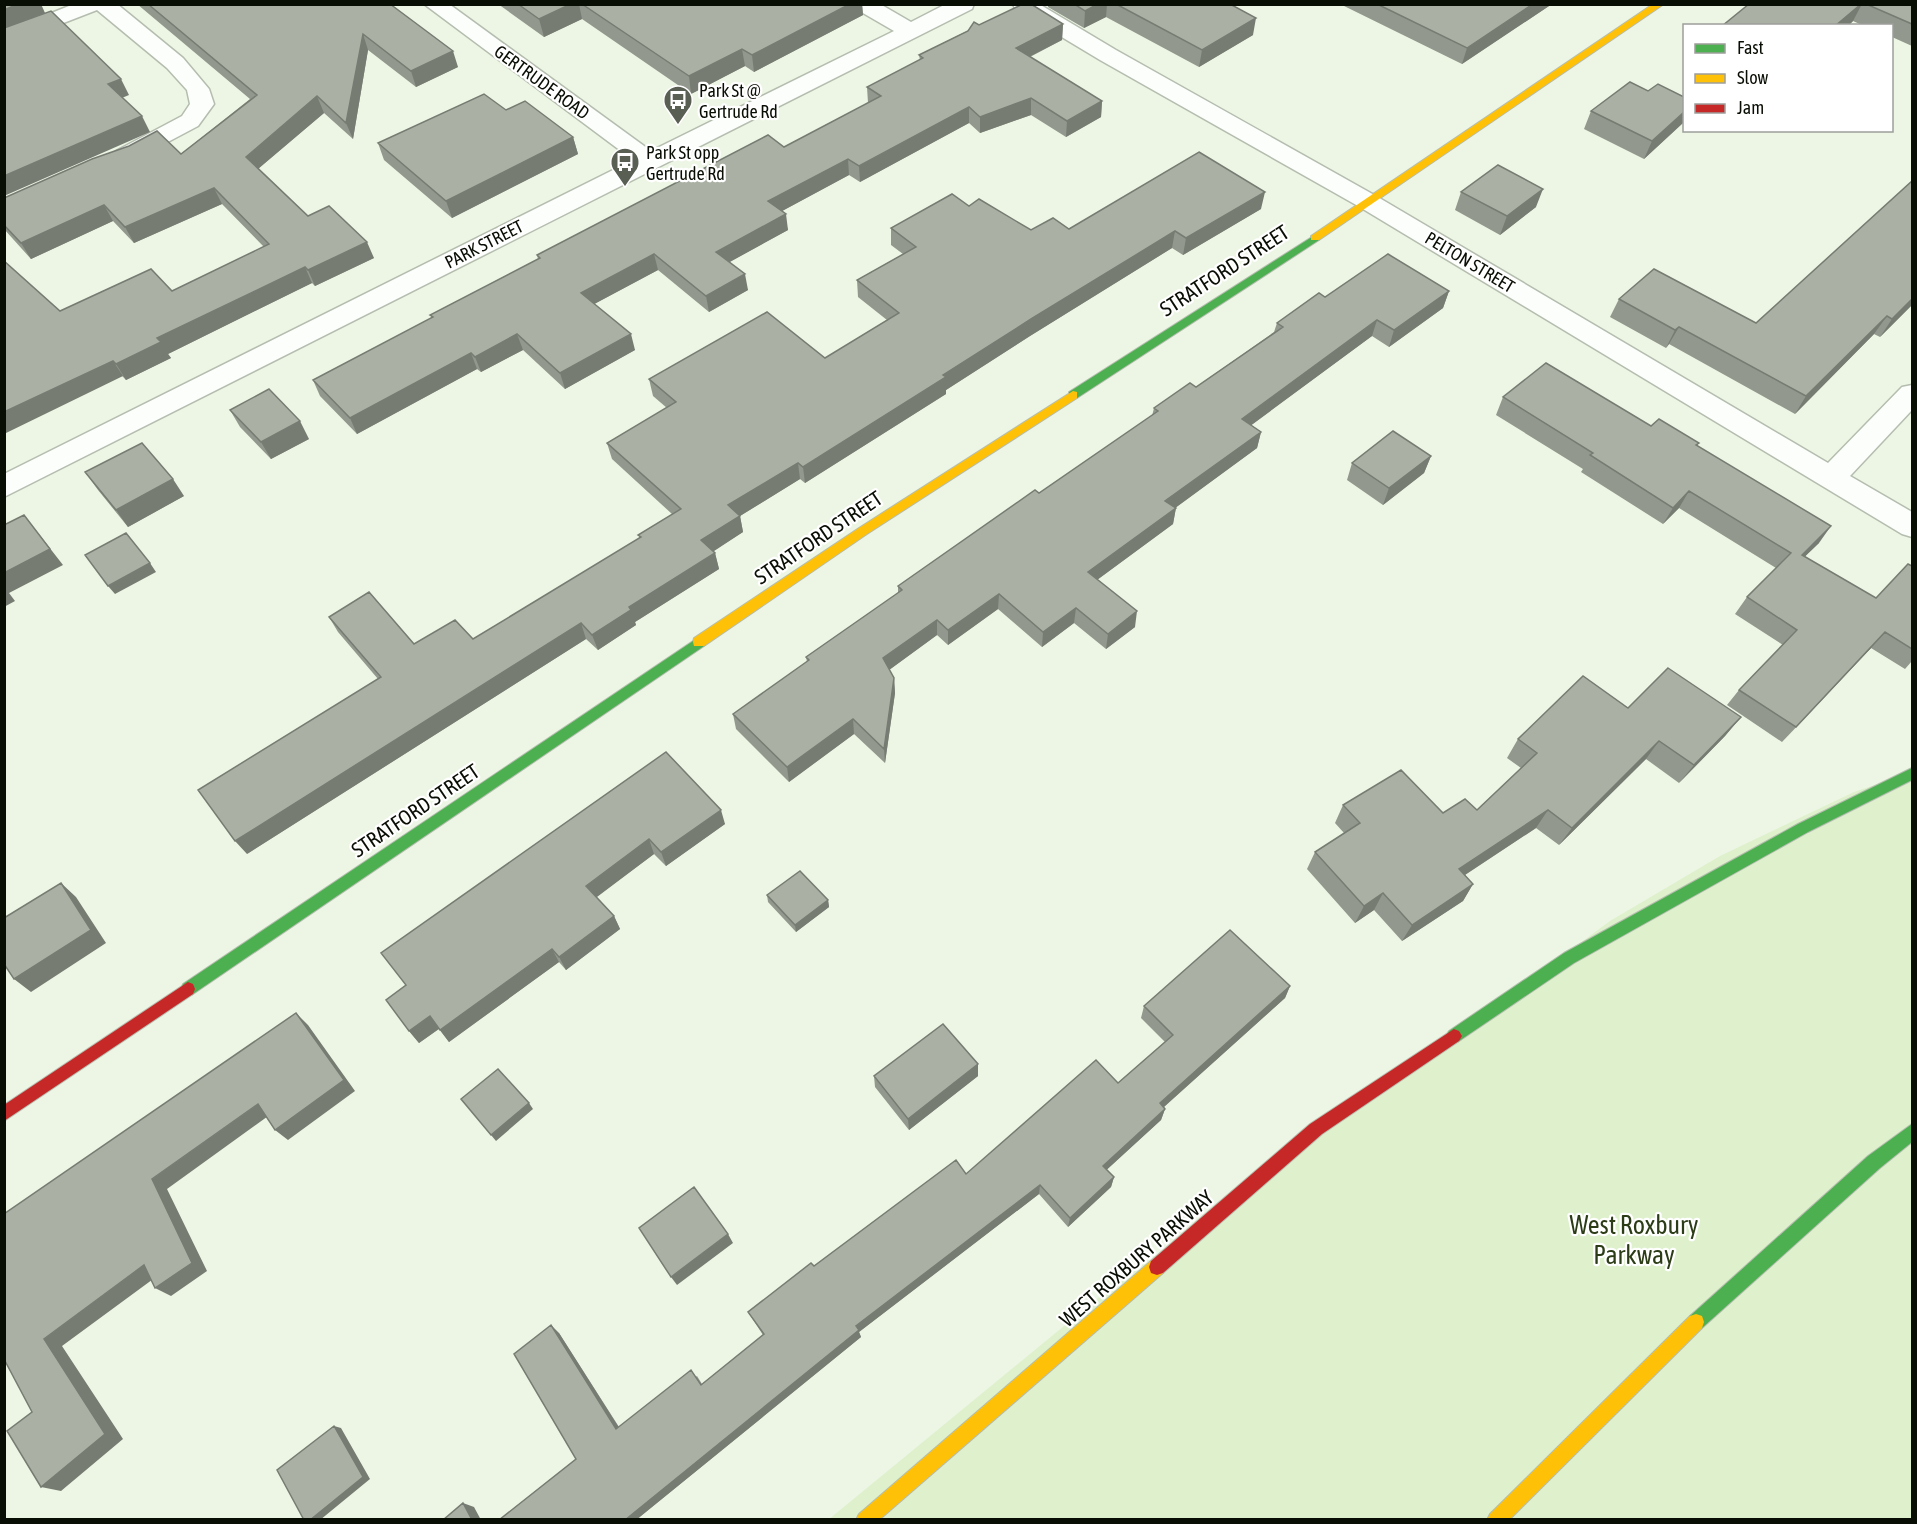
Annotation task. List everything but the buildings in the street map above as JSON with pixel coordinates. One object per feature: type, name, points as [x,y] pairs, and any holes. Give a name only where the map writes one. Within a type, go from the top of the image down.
[{"type":"street","points":[[4,40],[94,4]]},
{"type":"street","points":[[101,165],[129,154],[190,121],[202,104],[198,89],[175,63],[103,4]]},
{"type":"street","name":"GERTRUDE ROAD","points":[[434,4],[650,161]]},
{"type":"street","points":[[864,4],[910,31]]},
{"type":"street","name":"PARK STREET","points":[[4,487],[964,4]]},
{"type":"street","name":"PELTON STREET","points":[[1023,4],[1108,55],[1367,201],[1912,526]]},
{"type":"street","name":"STRATFORD STREET","points":[[4,1114],[863,531],[1367,201],[1660,4]]},
{"type":"street","points":[[1832,477],[1912,394]]},
{"type":"street","name":"WEST ROXBURY PARKWAY","points":[[865,1520],[1316,1129],[1569,958],[1803,828],[1912,774]]},
{"type":"street","points":[[1496,1520],[1696,1322],[1874,1162],[1912,1132]]},
{"type":"green space","name":"West Roxbury Parkway","points":[[1912,772],[1912,1519],[828,1520],[1098,1298],[1610,921],[1720,856],[1854,792]]},
{"type":"traffic: fast","points":[[1073,395],[1315,238]]},
{"type":"traffic: fast","points":[[188,989],[699,642]]},
{"type":"traffic: fast","points":[[1454,1036],[1569,958],[1803,828],[1912,774]]},
{"type":"traffic: fast","points":[[1696,1322],[1874,1162],[1912,1132]]},
{"type":"traffic: slow","points":[[1315,238],[1660,4]]},
{"type":"traffic: slow","points":[[699,642],[863,531],[1073,395]]},
{"type":"traffic: slow","points":[[865,1520],[1157,1267]]},
{"type":"traffic: slow","points":[[1496,1520],[1696,1322]]},
{"type":"traffic: jam","points":[[4,1114],[188,989]]},
{"type":"traffic: jam","points":[[1157,1267],[1316,1129],[1454,1036]]},
{"type":"place","name":"Park St @ Gertrude Rd","points":[[678,126]]},
{"type":"place","name":"Park St opp Gertrude Rd","points":[[625,188]]}]
